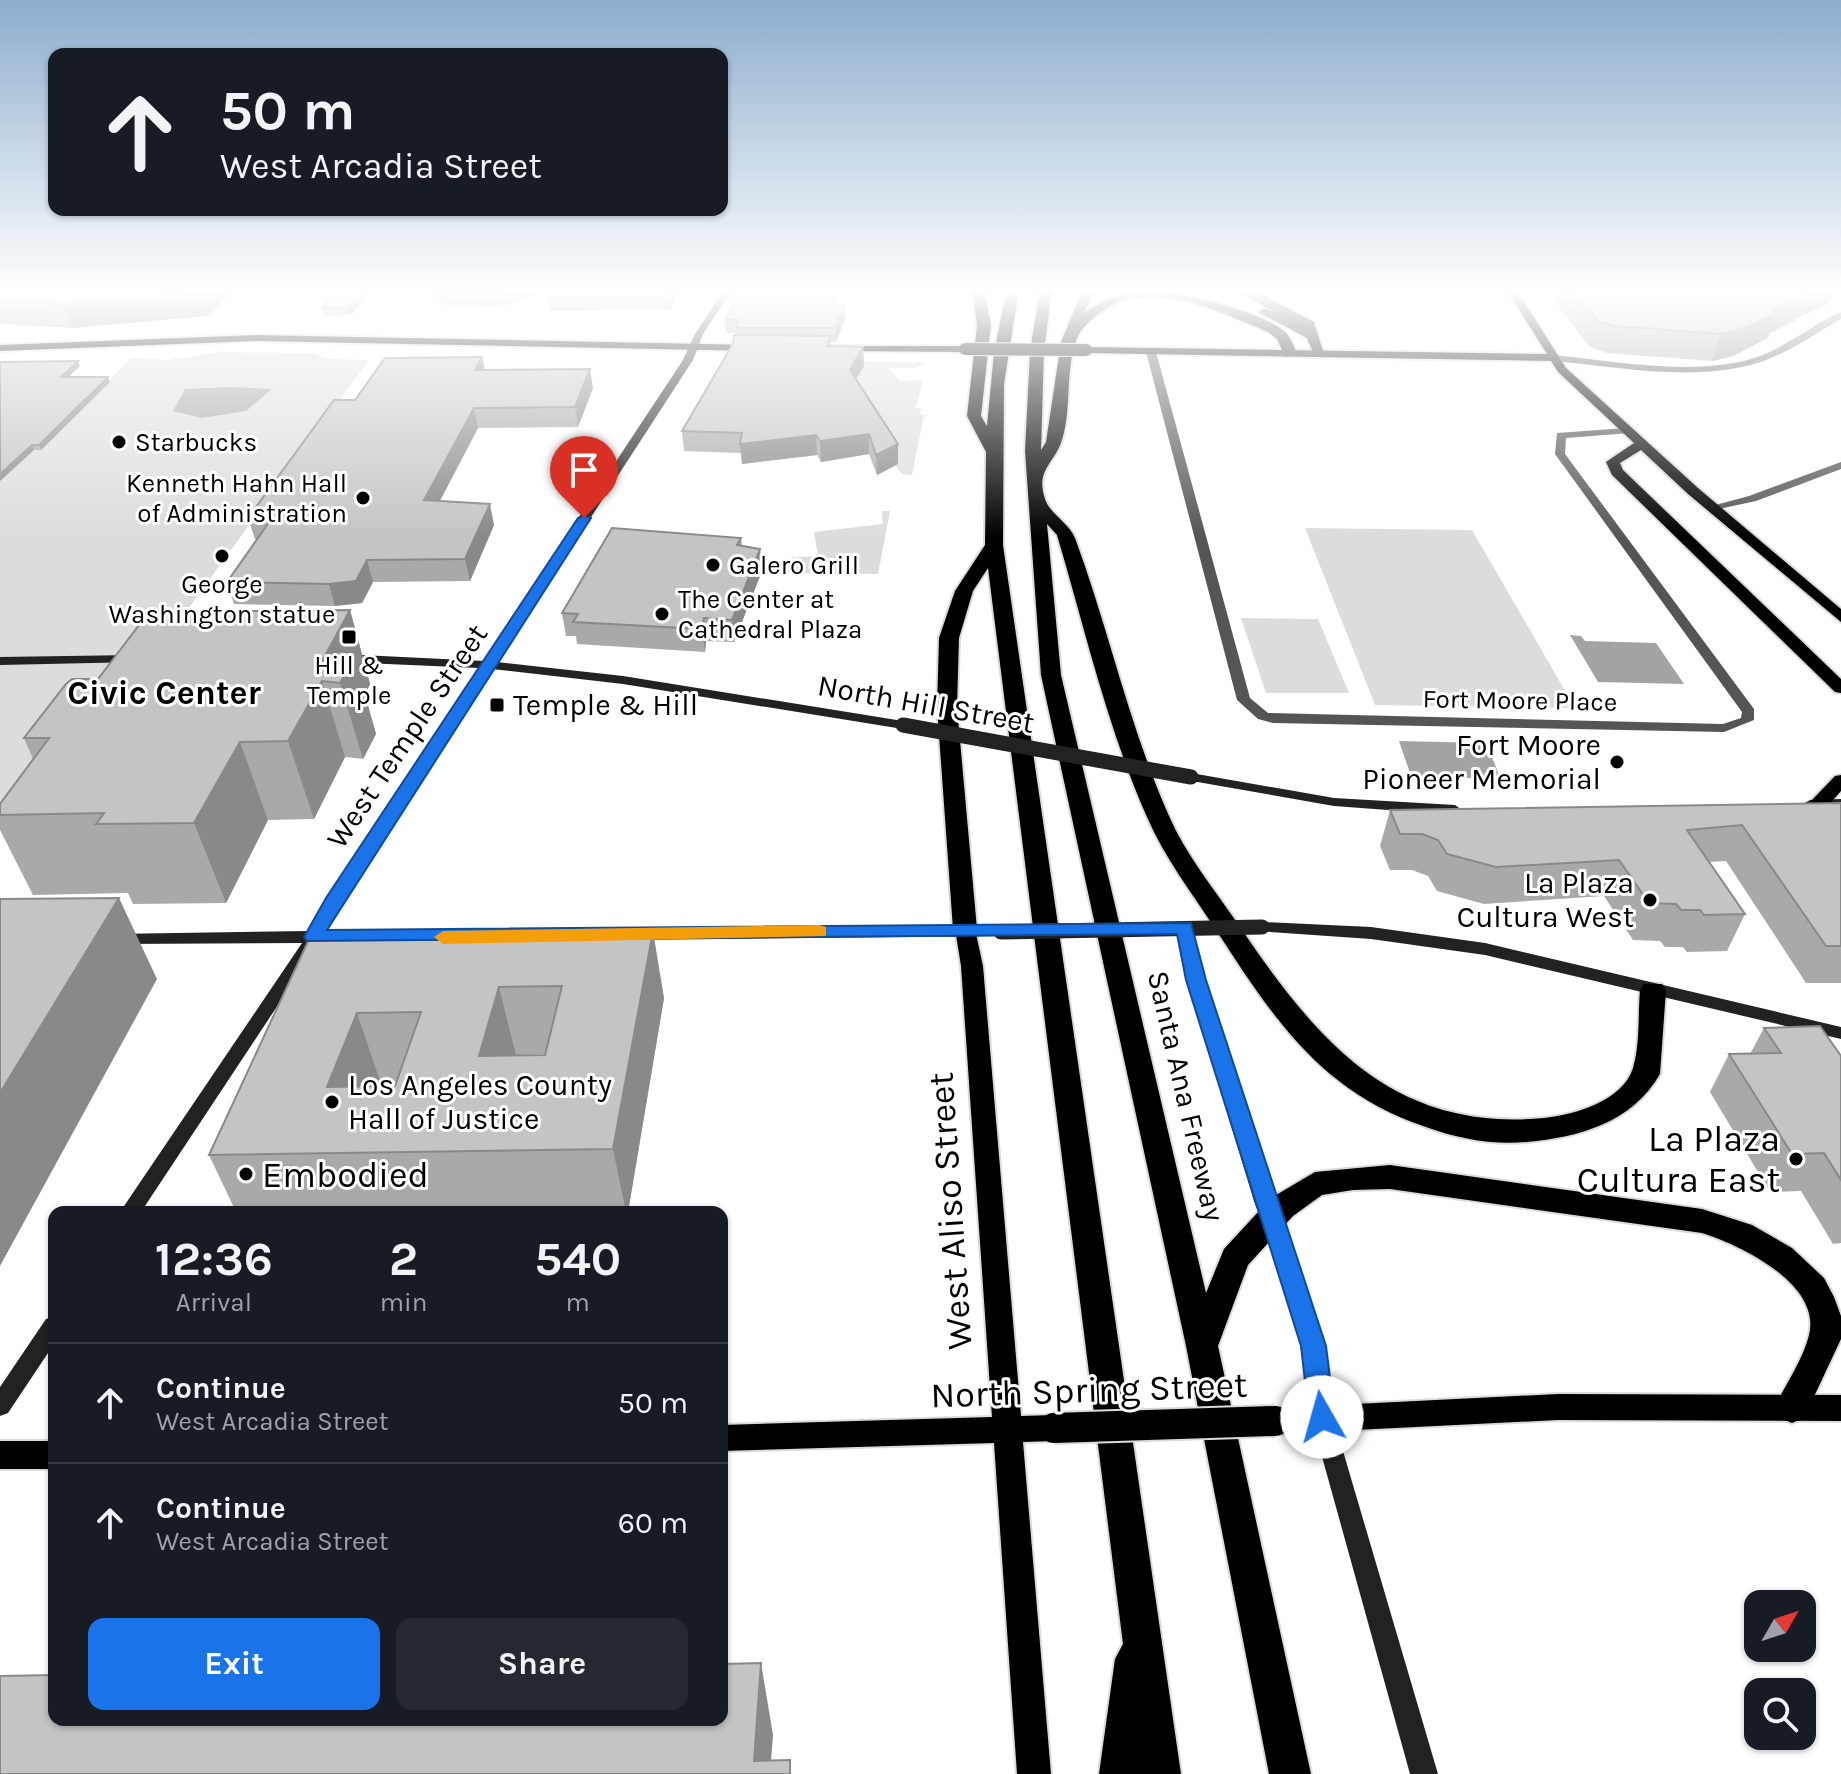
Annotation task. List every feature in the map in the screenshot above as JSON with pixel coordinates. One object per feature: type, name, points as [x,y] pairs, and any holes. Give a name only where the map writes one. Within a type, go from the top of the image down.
[{"type":"highway","points":[[979,372],[974,416],[993,451]]},
{"type":"highway","points":[[1000,372],[993,451],[994,545],[1160,1774]]},
{"type":"highway","name":"Santa Ana Freeway","points":[[1036,372],[1034,472],[1051,675],[1202,1346],[1290,1774]]},
{"type":"highway","points":[[1034,472],[1054,442],[1064,372]]},
{"type":"highway","points":[[1037,501],[1065,534],[1126,732],[1158,817],[1176,851],[1266,984],[1315,1046],[1358,1084],[1401,1108],[1461,1128],[1512,1132],[1564,1127],[1617,1107],[1646,1074],[1653,990]]},
{"type":"highway","points":[[965,929],[947,707],[949,638],[964,591],[994,545]]},
{"type":"highway","points":[[1202,1346],[1235,1258],[1282,1207],[1315,1184],[1353,1178],[1390,1177],[1702,1221],[1735,1229],[1767,1246],[1798,1271],[1823,1308],[1827,1329],[1792,1407]]},
{"type":"highway","points":[[1120,1774],[1139,1629]]},
{"type":"main road","name":"West Temple Street","points":[[134,1206],[314,937],[333,902],[680,372]]},
{"type":"main road","points":[[1567,372],[1626,431],[1841,617]]},
{"type":"main road","points":[[1641,444],[1613,462],[1617,472],[1841,688]]},
{"type":"main road","name":"North Hill Street","points":[[331,658],[491,663],[611,677],[903,725],[1334,802],[1476,811]]},
{"type":"main road","points":[[0,661],[148,659]]},
{"type":"main road","points":[[1819,804],[1841,780]]},
{"type":"main road","points":[[1790,805],[1841,803]]},
{"type":"main road","points":[[609,935],[1262,927],[1424,938],[1485,949],[1841,1033]]},
{"type":"main road","points":[[1185,928],[1194,973],[1313,1346],[1322,1417],[1424,1774]]},
{"type":"main road","name":"West Aliso Street","points":[[965,929],[972,966],[1034,1774]]},
{"type":"main road","points":[[97,939],[342,938]]},
{"type":"main road","points":[[0,1406],[48,1335]]},
{"type":"main road","name":"North Spring Street","points":[[728,1438],[1648,1407],[1841,1408]]},
{"type":"main road","points":[[0,1455],[48,1455]]},
{"type":"street","name":"Fort Moore Place","points":[[1156,372],[1244,700],[1263,716],[1273,719],[1724,728],[1747,720],[1749,712],[1718,666],[1560,454],[1558,443],[1561,435],[1626,431]]},
{"type":"street","points":[[1714,507],[1752,499],[1841,465]]},
{"type":"shaded area","points":[[118,372],[360,372],[170,634],[0,821],[0,481],[37,447],[44,447]]},
{"type":"shaded area","points":[[860,372],[892,372],[900,381],[923,380],[916,408],[921,408],[920,415],[924,415],[912,475],[902,474],[895,465],[855,382]]},
{"type":"shaded area","points":[[185,389],[272,389],[246,411],[202,418],[173,411]]},
{"type":"shaded area","points":[[882,511],[890,511],[878,574],[783,573],[787,558],[818,556],[814,532],[883,524]]},
{"type":"shaded area","points":[[1305,528],[1472,530],[1575,708],[1375,705]]},
{"type":"shaded area","points":[[1241,618],[1318,619],[1349,693],[1266,693]]},
{"type":"shaded area","points":[[1570,635],[1581,636],[1585,641],[1656,643],[1684,684],[1598,682]]},
{"type":"shaded area","points":[[1399,741],[1486,743],[1501,779],[1411,776]]},
{"type":"building","points":[[0,372],[67,372],[61,377],[108,377],[39,445],[32,445],[0,474]]},
{"type":"building","name":"Kenneth Hahn Hall of Administration","points":[[375,372],[589,372],[575,407],[474,408],[424,500],[490,504],[465,559],[367,560],[356,581],[329,584],[227,582],[272,518],[248,518],[334,400],[355,400]]},
{"type":"building","points":[[717,372],[851,372],[898,444],[876,455],[869,434],[820,441],[816,435],[740,444],[742,433],[682,431]]},
{"type":"building","name":"The Center at Cathedral Plaza","points":[[612,528],[741,538],[737,545],[760,549],[732,620],[704,618],[702,629],[573,622],[578,614],[562,613]]},
{"type":"building","points":[[350,610],[321,663],[354,659],[340,683],[322,681],[288,741],[240,742],[194,823],[96,824],[104,813],[0,815],[0,804],[49,738],[24,738],[72,679],[98,679],[149,612]]},
{"type":"building","points":[[1841,803],[1841,946],[1826,946],[1742,825],[1687,830],[1745,914],[1704,915],[1700,910],[1681,910],[1676,904],[1649,903],[1619,860],[1496,867],[1447,854],[1438,840],[1422,834],[1400,834],[1390,810]]},
{"type":"building","points":[[119,898],[0,1093],[0,899]]},
{"type":"building","points":[[653,931],[613,1149],[209,1155],[311,935]],"holes":[[[562,986],[545,1055],[479,1056],[499,987]],[[421,1012],[395,1086],[327,1087],[357,1013]]]},
{"type":"building","points":[[1820,1026],[1841,1056],[1841,1180],[1824,1153],[1792,1154],[1729,1054],[1781,1053],[1764,1028]]},
{"type":"building","points":[[761,1663],[754,1761],[790,1760],[790,1774],[0,1774],[0,1676],[48,1675],[48,1726],[728,1726],[728,1664]]},
{"type":"slow traffic","points":[[443,937],[819,932]]},
{"type":"place","name":"Starbucks","points":[[119,442]]},
{"type":"place","name":"Kenneth Hahn Hall of Administration","points":[[363,498]]},
{"type":"place","name":"George Washington statue","points":[[222,556]]},
{"type":"place","name":"Galero Grill","points":[[713,565]]},
{"type":"place","name":"The Center at Cathedral Plaza","points":[[662,614]]},
{"type":"place","name":"Hill & Temple","points":[[349,637]]},
{"type":"place","name":"Temple & Hill","points":[[497,705]]},
{"type":"place","name":"Fort Moore Pioneer Memorial","points":[[1617,762]]},
{"type":"place","name":"La Plaza Cultura West","points":[[1650,900]]},
{"type":"place","name":"Los Angeles County Hall of Justice","points":[[332,1102]]},
{"type":"place","name":"La Plaza Cultura East","points":[[1796,1159]]},
{"type":"place","name":"Embodied","points":[[246,1174]]},
{"type":"district","name":"Civic Center","points":[[164,692]]},
{"type":"route","points":[[584,518],[333,902],[314,937],[370,939],[1185,928],[1196,980],[1264,1201],[1313,1346],[1322,1417]]}]
